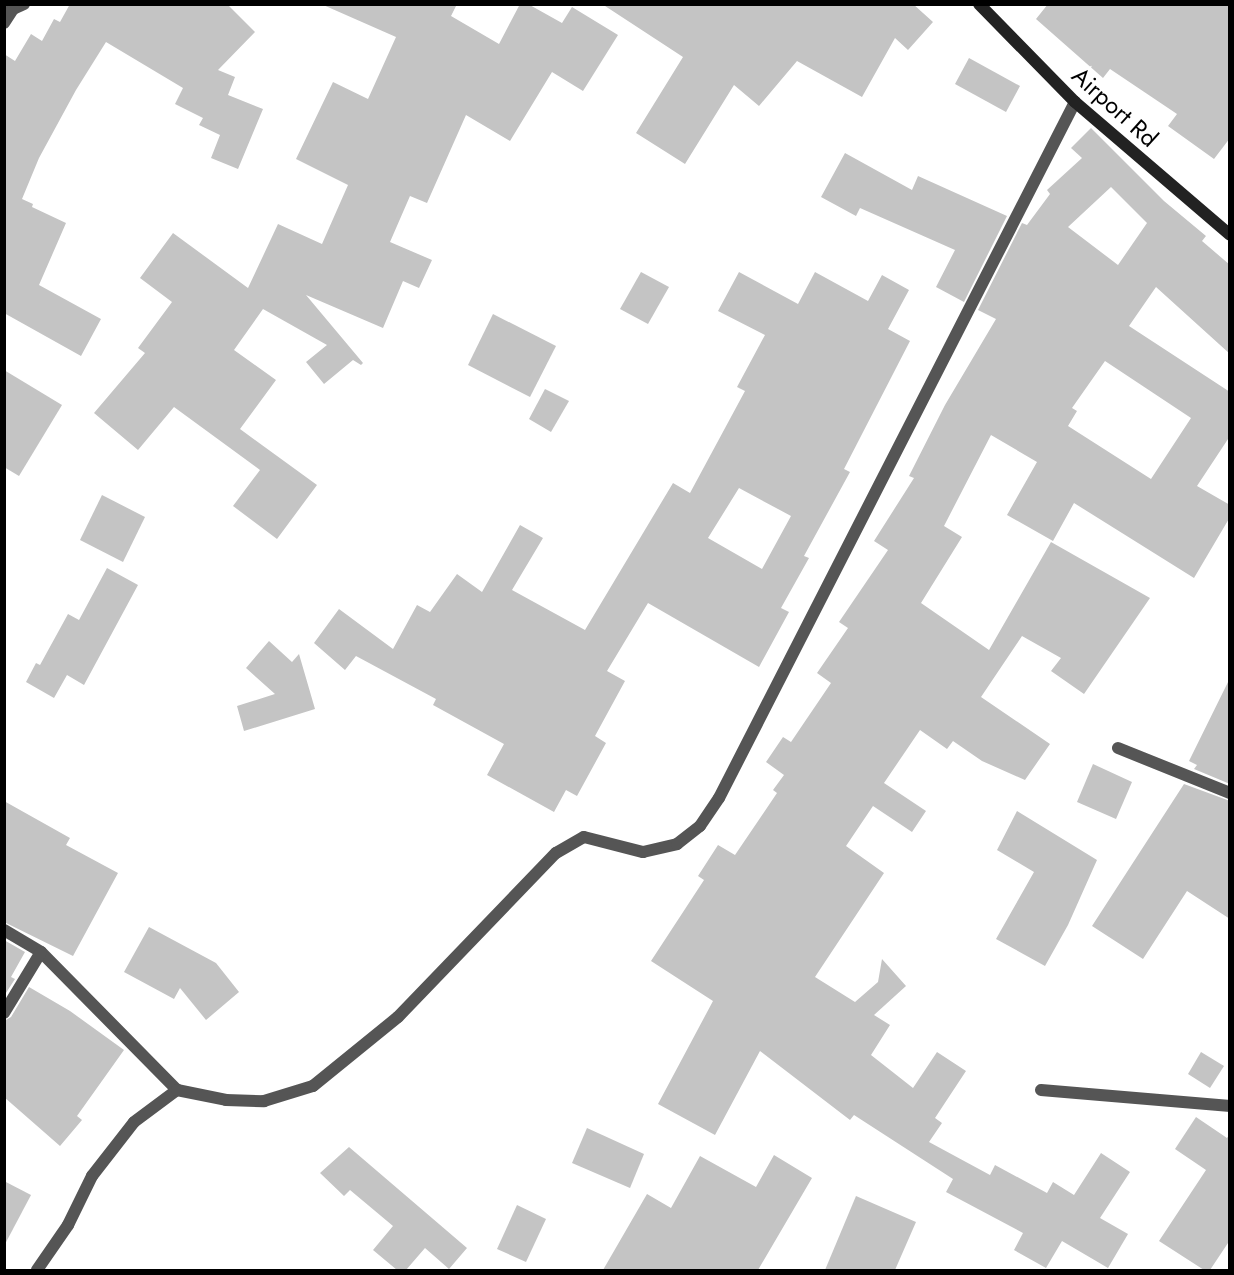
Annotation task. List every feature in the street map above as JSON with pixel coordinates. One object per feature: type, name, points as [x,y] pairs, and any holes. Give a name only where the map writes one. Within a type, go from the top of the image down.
[{"type":"main road","name":"Airport Rd","points":[[979,4],[1075,102],[1230,235]]},
{"type":"street","points":[[4,23],[14,7]]},
{"type":"street","points":[[4,930],[41,952],[177,1090],[226,1100],[264,1101],[313,1086],[398,1017],[556,853],[584,837],[643,852],[677,843],[700,826],[719,798],[1075,102]]},
{"type":"street","points":[[1118,748],[1230,793]]},
{"type":"street","points":[[4,1013],[41,952]]},
{"type":"street","points":[[37,1270],[68,1225],[92,1176],[134,1122],[177,1090]]},
{"type":"street","points":[[1041,1090],[1230,1106]]},
{"type":"building","points":[[70,4],[227,4],[255,32],[218,70],[235,77],[228,95],[263,109],[238,169],[211,158],[220,135],[199,125],[203,118],[175,104],[183,88],[106,42],[76,90],[39,158],[22,199],[33,204],[32,207],[66,223],[39,285],[101,319],[81,356],[4,313],[4,54],[15,61],[31,34],[42,41],[54,19],[60,22]]},
{"type":"building","points":[[321,4],[457,4],[451,16],[499,44],[520,4],[528,4],[562,23],[572,7],[618,35],[583,91],[552,72],[510,141],[466,115],[427,203],[410,196],[390,242],[432,260],[419,288],[403,281],[383,328],[306,295],[363,363],[361,365],[353,360],[324,384],[306,362],[327,345],[263,309],[234,350],[276,380],[240,429],[317,485],[277,539],[233,506],[260,470],[174,407],[138,450],[94,413],[145,353],[138,348],[172,302],[140,278],[173,233],[248,288],[278,224],[322,244],[348,185],[296,159],[333,82],[368,99],[396,37]]},
{"type":"building","points":[[602,4],[913,4],[933,22],[908,50],[895,38],[862,97],[797,61],[759,106],[734,85],[685,164],[636,133],[683,57]]},
{"type":"building","points":[[1048,4],[1230,4],[1230,138],[1214,159],[1168,126],[1177,114],[1110,69],[1103,78],[1036,19]]},
{"type":"building","points":[[969,58],[1020,86],[1006,112],[955,84]]},
{"type":"building","points":[[1091,128],[1164,201],[1206,236],[1202,241],[1230,265],[1230,354],[1156,287],[1129,326],[1230,392],[1230,436],[1197,486],[1230,505],[1230,517],[1194,578],[1074,503],[1053,541],[1007,515],[1037,462],[991,435],[944,526],[962,537],[921,603],[989,650],[1051,542],[1150,598],[1084,694],[1051,671],[1061,658],[1022,636],[981,697],[1050,744],[1025,780],[982,761],[953,741],[947,749],[920,730],[884,783],[926,811],[912,832],[873,806],[846,846],[884,873],[815,977],[855,1002],[878,982],[882,959],[906,986],[874,1015],[890,1025],[871,1055],[913,1088],[937,1052],[966,1071],[935,1118],[942,1123],[929,1142],[990,1175],[995,1165],[1047,1193],[1053,1182],[1074,1195],[1101,1153],[1130,1172],[1100,1218],[1128,1234],[1108,1268],[1062,1241],[1046,1268],[1014,1250],[1023,1233],[946,1192],[953,1179],[854,1115],[850,1120],[760,1051],[715,1135],[658,1104],[713,1001],[651,961],[704,880],[698,876],[718,845],[735,855],[777,793],[773,790],[784,775],[766,762],[783,737],[791,742],[831,683],[817,673],[848,628],[839,622],[888,550],[874,541],[914,478],[909,476],[945,405],[996,319],[978,310],[1022,223],[1027,225],[1050,194],[1047,190],[1082,158],[1071,148]],"holes":[[[1111,187],[1147,223],[1118,265],[1068,227]],[[1105,361],[1191,418],[1151,479],[1068,426],[1077,411],[1072,408]]]},
{"type":"building","points":[[845,153],[912,190],[918,176],[1007,216],[964,302],[936,287],[955,250],[860,208],[856,216],[821,197]]},
{"type":"building","points":[[641,272],[669,287],[648,324],[620,309]]},
{"type":"building","points":[[739,272],[798,304],[815,272],[868,301],[882,275],[909,290],[888,329],[910,341],[844,469],[850,472],[804,556],[809,558],[781,608],[789,612],[759,667],[648,603],[607,671],[625,681],[595,736],[606,743],[577,796],[566,790],[554,812],[487,775],[504,744],[433,705],[436,699],[356,656],[345,670],[314,643],[339,609],[393,649],[417,605],[430,612],[457,574],[482,592],[520,525],[543,538],[512,590],[585,630],[673,483],[690,493],[745,391],[737,387],[765,335],[718,311]],"holes":[[[739,488],[791,516],[762,569],[708,538]]]},
{"type":"building","points":[[493,314],[556,346],[530,397],[468,365]]},
{"type":"building","points":[[4,370],[62,405],[19,476],[4,467]]},
{"type":"building","points":[[545,389],[569,401],[551,432],[529,419]]},
{"type":"building","points":[[102,495],[145,517],[123,562],[80,540]]},
{"type":"building","points":[[107,568],[138,585],[84,685],[67,675],[54,698],[26,682],[36,663],[40,665],[68,614],[79,620]]},
{"type":"building","points":[[269,641],[292,662],[299,654],[315,709],[244,731],[237,706],[275,694],[246,668]]},
{"type":"building","points":[[1230,678],[1230,784],[1194,769],[1197,765],[1189,761]]},
{"type":"building","points":[[1093,764],[1132,782],[1116,819],[1077,802]]},
{"type":"building","points":[[1184,784],[1230,801],[1230,919],[1187,891],[1143,959],[1092,926]]},
{"type":"building","points":[[4,801],[70,838],[66,845],[118,873],[73,956],[4,922]]},
{"type":"building","points":[[1017,811],[1097,860],[1068,925],[1045,966],[996,939],[1034,872],[997,850]]},
{"type":"building","points":[[149,927],[216,963],[239,992],[206,1020],[180,988],[174,999],[124,972]]},
{"type":"building","points":[[4,940],[25,952],[11,977],[15,979],[4,996]]},
{"type":"building","points":[[29,987],[70,1011],[124,1050],[77,1116],[82,1120],[60,1146],[4,1097],[4,1021],[11,1017]]},
{"type":"building","points":[[1201,1052],[1224,1066],[1210,1088],[1188,1074]]},
{"type":"building","points":[[1196,1117],[1227,1138],[1230,1134],[1230,1240],[1210,1270],[1204,1270],[1159,1241],[1206,1170],[1175,1149]]},
{"type":"building","points":[[587,1128],[644,1154],[630,1188],[572,1163]]},
{"type":"building","points":[[349,1147],[467,1248],[449,1269],[425,1248],[406,1270],[397,1270],[373,1250],[393,1226],[350,1190],[344,1196],[320,1173]]},
{"type":"building","points":[[774,1155],[812,1178],[758,1270],[603,1270],[647,1194],[671,1208],[700,1156],[756,1187]]},
{"type":"building","points":[[4,1181],[31,1195],[4,1246]]},
{"type":"building","points":[[856,1196],[916,1222],[895,1270],[825,1270]]},
{"type":"building","points":[[517,1205],[546,1219],[526,1262],[497,1249]]}]
